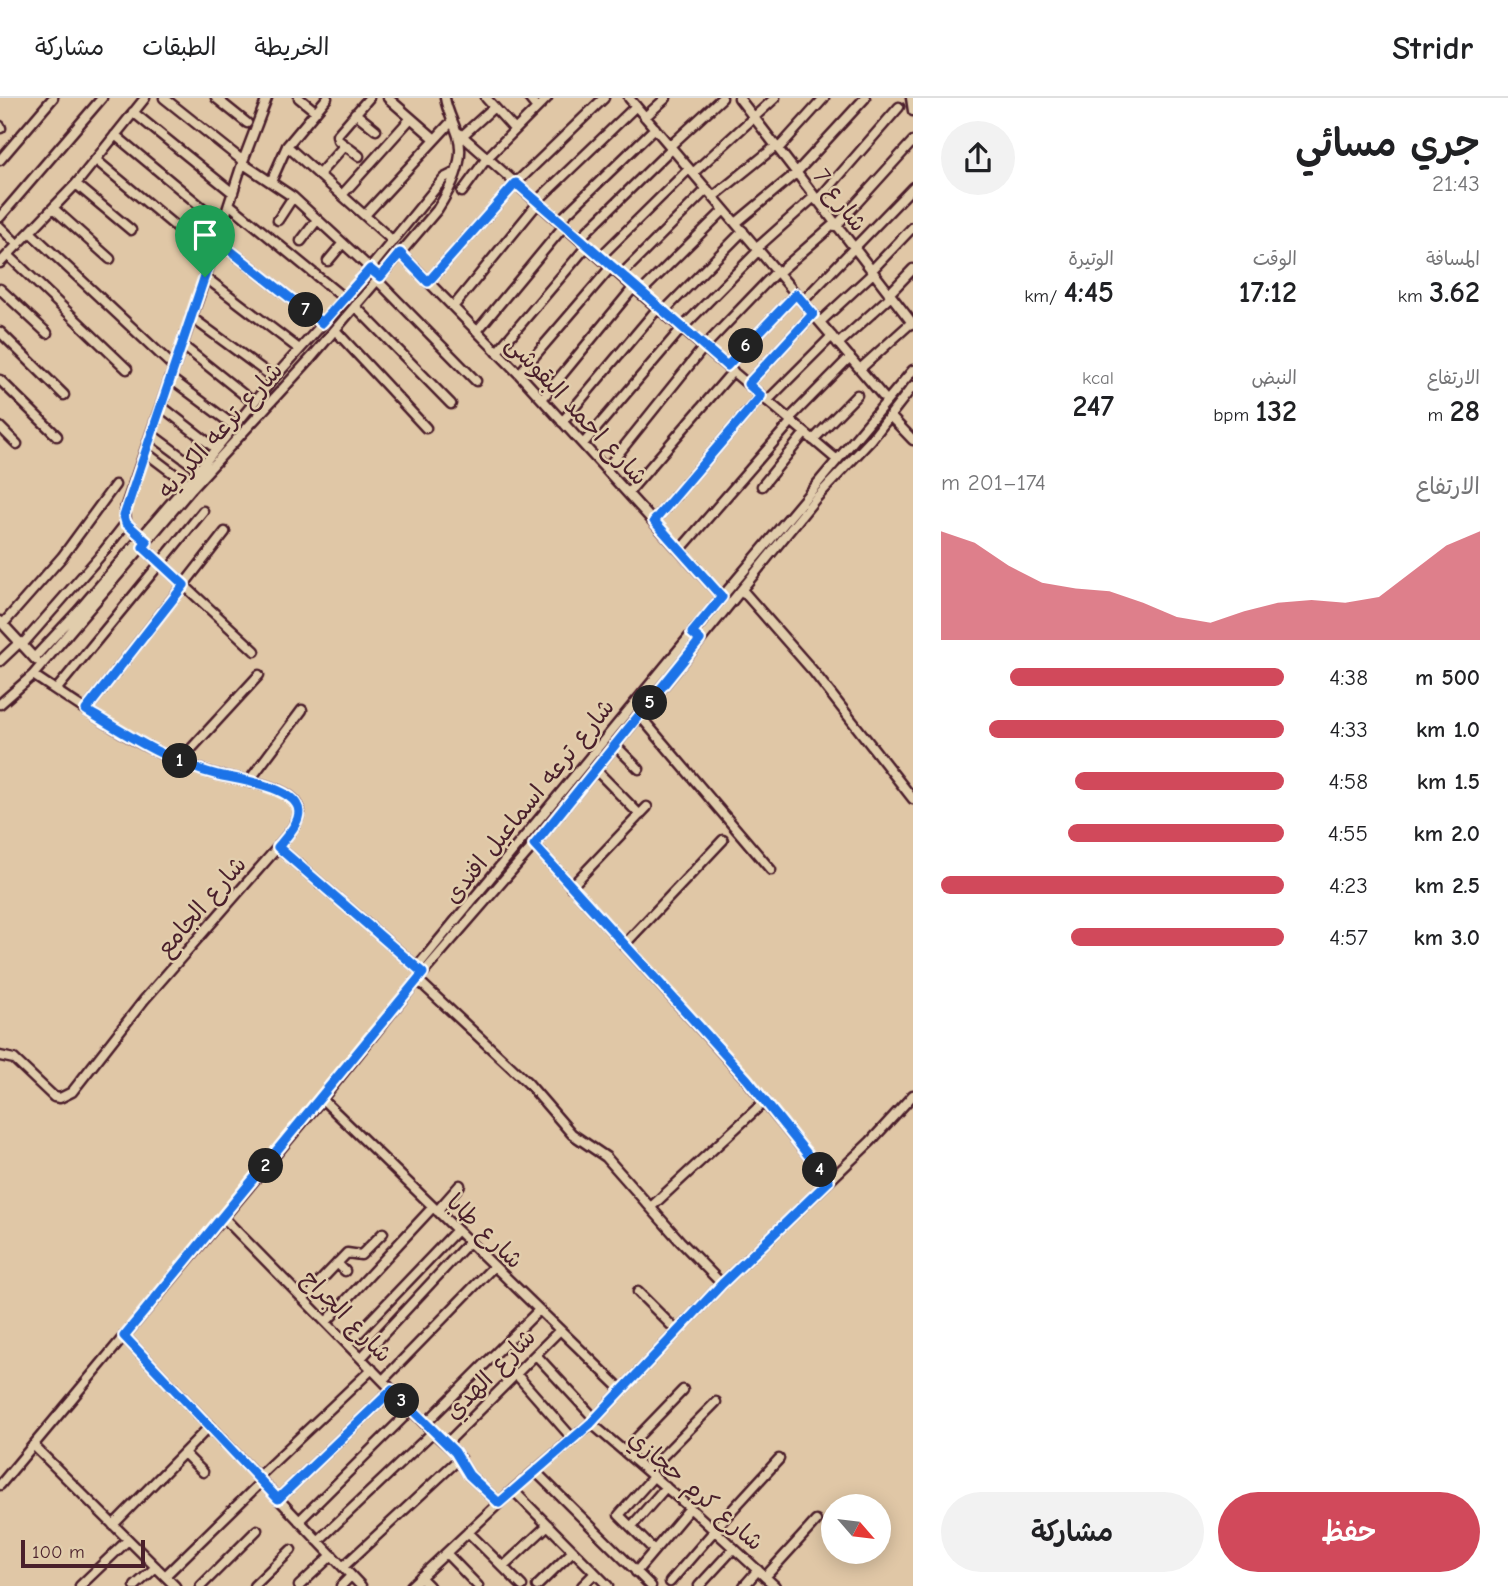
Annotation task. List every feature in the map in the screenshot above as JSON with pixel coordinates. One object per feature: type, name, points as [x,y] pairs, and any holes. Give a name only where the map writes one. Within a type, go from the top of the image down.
[{"type":"street","points":[[0,160],[53,98]]},
{"type":"street","points":[[0,217],[102,98]]},
{"type":"street","points":[[164,98],[242,162],[293,197],[370,269],[476,381]]},
{"type":"street","points":[[216,98],[247,123]]},
{"type":"street","points":[[255,651],[160,563],[126,523],[124,516],[242,162],[267,98]]},
{"type":"street","points":[[299,98],[315,111]]},
{"type":"street","points":[[271,182],[288,146],[327,98]]},
{"type":"street","points":[[359,156],[337,135],[369,98]]},
{"type":"street","points":[[388,98],[435,139]]},
{"type":"street","name":"شارع ترعه الكرديه","points":[[0,704],[33,675],[190,486],[335,330],[437,210],[447,194],[460,155],[459,134],[445,98]]},
{"type":"street","points":[[486,98],[515,130]]},
{"type":"street","points":[[529,98],[537,108]]},
{"type":"street","points":[[462,192],[487,158],[547,98]]},
{"type":"street","points":[[428,282],[516,183],[604,98]]},
{"type":"street","points":[[629,98],[887,401]]},
{"type":"street","points":[[645,117],[666,98]]},
{"type":"street","points":[[579,239],[722,98]]},
{"type":"street","name":"شارع 7","points":[[739,98],[854,250],[911,319]]},
{"type":"street","points":[[600,257],[691,171],[755,119],[775,98]]},
{"type":"street","points":[[713,197],[777,147],[824,98]]},
{"type":"street","points":[[736,223],[796,173],[866,98]]},
{"type":"street","points":[[911,98],[913,111]]},
{"type":"street","points":[[0,263],[76,184],[143,99]]},
{"type":"street","points":[[453,307],[538,202],[636,106]]},
{"type":"street","points":[[494,107],[459,134],[836,459]]},
{"type":"street","points":[[583,444],[682,328],[758,249],[815,199],[899,107]]},
{"type":"street","points":[[134,112],[233,193]]},
{"type":"street","points":[[355,113],[376,130]]},
{"type":"street","points":[[342,194],[411,118]]},
{"type":"street","points":[[365,215],[452,121]]},
{"type":"street","points":[[477,331],[562,224],[655,128]]},
{"type":"street","points":[[115,135],[222,225]]},
{"type":"street","points":[[606,469],[704,347],[777,272],[835,225],[913,141]]},
{"type":"street","points":[[319,174],[345,145]]},
{"type":"street","points":[[288,146],[393,241]]},
{"type":"street","points":[[96,160],[212,257]]},
{"type":"street","name":"شارع ترعه الكرديه","points":[[190,486],[198,470],[233,425],[345,299],[444,178],[456,172]]},
{"type":"street","points":[[76,184],[131,230]]},
{"type":"street","points":[[628,493],[730,369],[799,298],[854,250],[913,187]]},
{"type":"street","points":[[621,275],[707,189]]},
{"type":"street","points":[[278,220],[293,197]]},
{"type":"street","points":[[229,204],[345,299]]},
{"type":"street","points":[[53,208],[110,259]]},
{"type":"street","points":[[542,399],[637,290],[724,210]]},
{"type":"street","points":[[301,241],[317,220]]},
{"type":"street","points":[[0,227],[18,245]]},
{"type":"street","points":[[820,322],[872,272],[913,227]]},
{"type":"street","points":[[562,422],[660,310],[743,232]]},
{"type":"street","points":[[31,233],[174,367]]},
{"type":"street","points":[[217,240],[322,323]]},
{"type":"street","points":[[328,261],[342,243]]},
{"type":"street","points":[[497,352],[587,246]]},
{"type":"street","name":"شارع احمد البقوشى","points":[[400,253],[519,374],[722,597]]},
{"type":"street","points":[[8,255],[127,369]]},
{"type":"street","points":[[519,374],[611,267]]},
{"type":"street","points":[[838,344],[890,295],[913,269]]},
{"type":"street","points":[[205,277],[299,349]]},
{"type":"street","points":[[0,289],[47,333]]},
{"type":"street","points":[[355,306],[451,404]]},
{"type":"street","points":[[748,384],[813,314]]},
{"type":"street","points":[[191,317],[274,378]]},
{"type":"street","points":[[860,369],[911,319]]},
{"type":"street","points":[[335,330],[426,428]]},
{"type":"street","points":[[0,332],[64,395]]},
{"type":"street","points":[[654,521],[764,398],[832,336]]},
{"type":"street","points":[[182,345],[253,402]]},
{"type":"street","points":[[680,550],[790,420],[850,357]]},
{"type":"street","name":"شارع ترعه اسماعيل افندى","points":[[419,973],[692,633],[913,370]]},
{"type":"street","points":[[170,378],[233,425]]},
{"type":"street","points":[[0,380],[57,436]]},
{"type":"street","name":"شارع ترعه اسماعيل افندى","points":[[419,973],[534,845],[816,498],[871,440],[913,387]]},
{"type":"street","points":[[813,440],[857,395]]},
{"type":"street","points":[[161,406],[215,448]]},
{"type":"street","points":[[890,416],[913,440]]},
{"type":"street","points":[[0,427],[18,444]]},
{"type":"street","points":[[762,486],[805,433]]},
{"type":"street","points":[[151,434],[198,470]]},
{"type":"street","points":[[145,452],[190,486]]},
{"type":"street","points":[[40,666],[1,623],[62,557],[115,485]]},
{"type":"street","points":[[56,690],[203,511]]},
{"type":"street","points":[[0,662],[21,644],[126,523]]},
{"type":"street","points":[[86,710],[225,532]]},
{"type":"street","name":"شارع ترعه الكرديه","points":[[34,658],[144,542]]},
{"type":"street","points":[[743,590],[813,671],[913,799]]},
{"type":"street","points":[[692,633],[700,640]]},
{"type":"street","name":"شارع الجامع","points":[[0,1056],[14,1059],[54,1097],[66,1097],[144,1000],[278,847],[295,824],[299,808],[284,794],[180,761],[121,731],[33,675]]},
{"type":"street","points":[[180,761],[259,675]]},
{"type":"street","points":[[249,781],[302,710]]},
{"type":"street","points":[[640,716],[771,870]]},
{"type":"street","points":[[616,746],[639,769]]},
{"type":"street","points":[[596,770],[639,815]]},
{"type":"street","points":[[571,887],[647,807]]},
{"type":"street","points":[[624,945],[723,840]]},
{"type":"street","points":[[534,845],[765,1101],[829,1181]]},
{"type":"street","points":[[278,847],[419,973],[528,1083],[572,1134],[606,1157],[722,1284]]},
{"type":"street","points":[[0,1485],[321,1099],[419,973]]},
{"type":"street","points":[[411,1586],[513,1490],[593,1421],[722,1284],[886,1125],[913,1095]]},
{"type":"street","name":"شارع طابا","points":[[321,1099],[622,1390]]},
{"type":"street","points":[[651,1208],[765,1101]]},
{"type":"street","points":[[326,1322],[460,1185]]},
{"type":"street","name":"شارع الجراج","points":[[223,1217],[460,1458],[469,1475],[499,1503]]},
{"type":"street","points":[[348,1344],[457,1230]]},
{"type":"street","points":[[303,1299],[347,1253],[361,1255],[383,1233]]},
{"type":"street","points":[[361,1358],[469,1242]]},
{"type":"street","points":[[337,1264],[345,1271]]},
{"type":"street","points":[[383,1380],[494,1266]]},
{"type":"street","points":[[638,1292],[677,1331]]},
{"type":"street","points":[[425,1424],[539,1310]]},
{"type":"street","name":"شارع الهدي","points":[[446,1444],[560,1330]]},
{"type":"street","points":[[124,1336],[361,1586]]},
{"type":"street","name":"شارع كرم حجازي","points":[[536,1355],[593,1421],[624,1451],[775,1586]]},
{"type":"street","points":[[165,1576],[372,1368]]},
{"type":"street","points":[[516,1374],[573,1439]]},
{"type":"street","points":[[278,1499],[392,1390]]},
{"type":"street","points":[[624,1451],[683,1390]]},
{"type":"street","points":[[654,1550],[619,1515],[651,1473],[716,1402]]},
{"type":"street","points":[[299,1521],[411,1410]]},
{"type":"street","points":[[113,1525],[210,1426]]},
{"type":"street","points":[[318,1541],[433,1432]]},
{"type":"street","points":[[33,1445],[175,1586]]},
{"type":"street","points":[[184,1452],[203,1472]]},
{"type":"street","points":[[343,1567],[460,1458]]},
{"type":"street","points":[[670,1582],[779,1459]]},
{"type":"street","points":[[535,1471],[651,1586]]},
{"type":"street","points":[[631,1527],[666,1487]]},
{"type":"street","points":[[513,1490],[608,1586]]},
{"type":"street","points":[[636,1572],[690,1508]]},
{"type":"street","points":[[765,1577],[816,1521]]},
{"type":"street","points":[[503,1567],[548,1525]]},
{"type":"street","points":[[201,1586],[257,1530]]},
{"type":"street","points":[[468,1532],[522,1586]]},
{"type":"street","points":[[80,1586],[128,1540]]},
{"type":"street","points":[[699,1586],[734,1548]]},
{"type":"street","points":[[254,1586],[291,1550]]},
{"type":"street","points":[[537,1586],[573,1551]]},
{"type":"street","points":[[446,1553],[478,1586]]},
{"type":"street","points":[[299,1586],[332,1555]]},
{"type":"street","points":[[135,1586],[156,1567]]},
{"type":"street","points":[[744,1586],[758,1570]]},
{"type":"street","points":[[582,1586],[595,1573]]},
{"type":"street","points":[[341,1586],[351,1576]]},
{"type":"street","points":[[420,1577],[429,1586]]},
{"type":"route","points":[[516,183],[727,366],[796,294],[813,314],[748,384],[761,396],[654,521],[722,597],[692,633],[700,640],[534,845],[747,1079],[829,1181],[722,1284],[591,1423],[499,1503],[469,1475],[455,1452],[392,1390],[278,1499],[124,1336],[423,973],[278,847],[299,814],[299,808],[292,799],[276,790],[249,781],[215,774],[178,761],[86,710],[184,585],[143,547],[147,542],[126,523],[124,516],[205,277],[217,240],[322,323],[370,269],[380,277],[400,253],[428,282],[516,183]]}]
